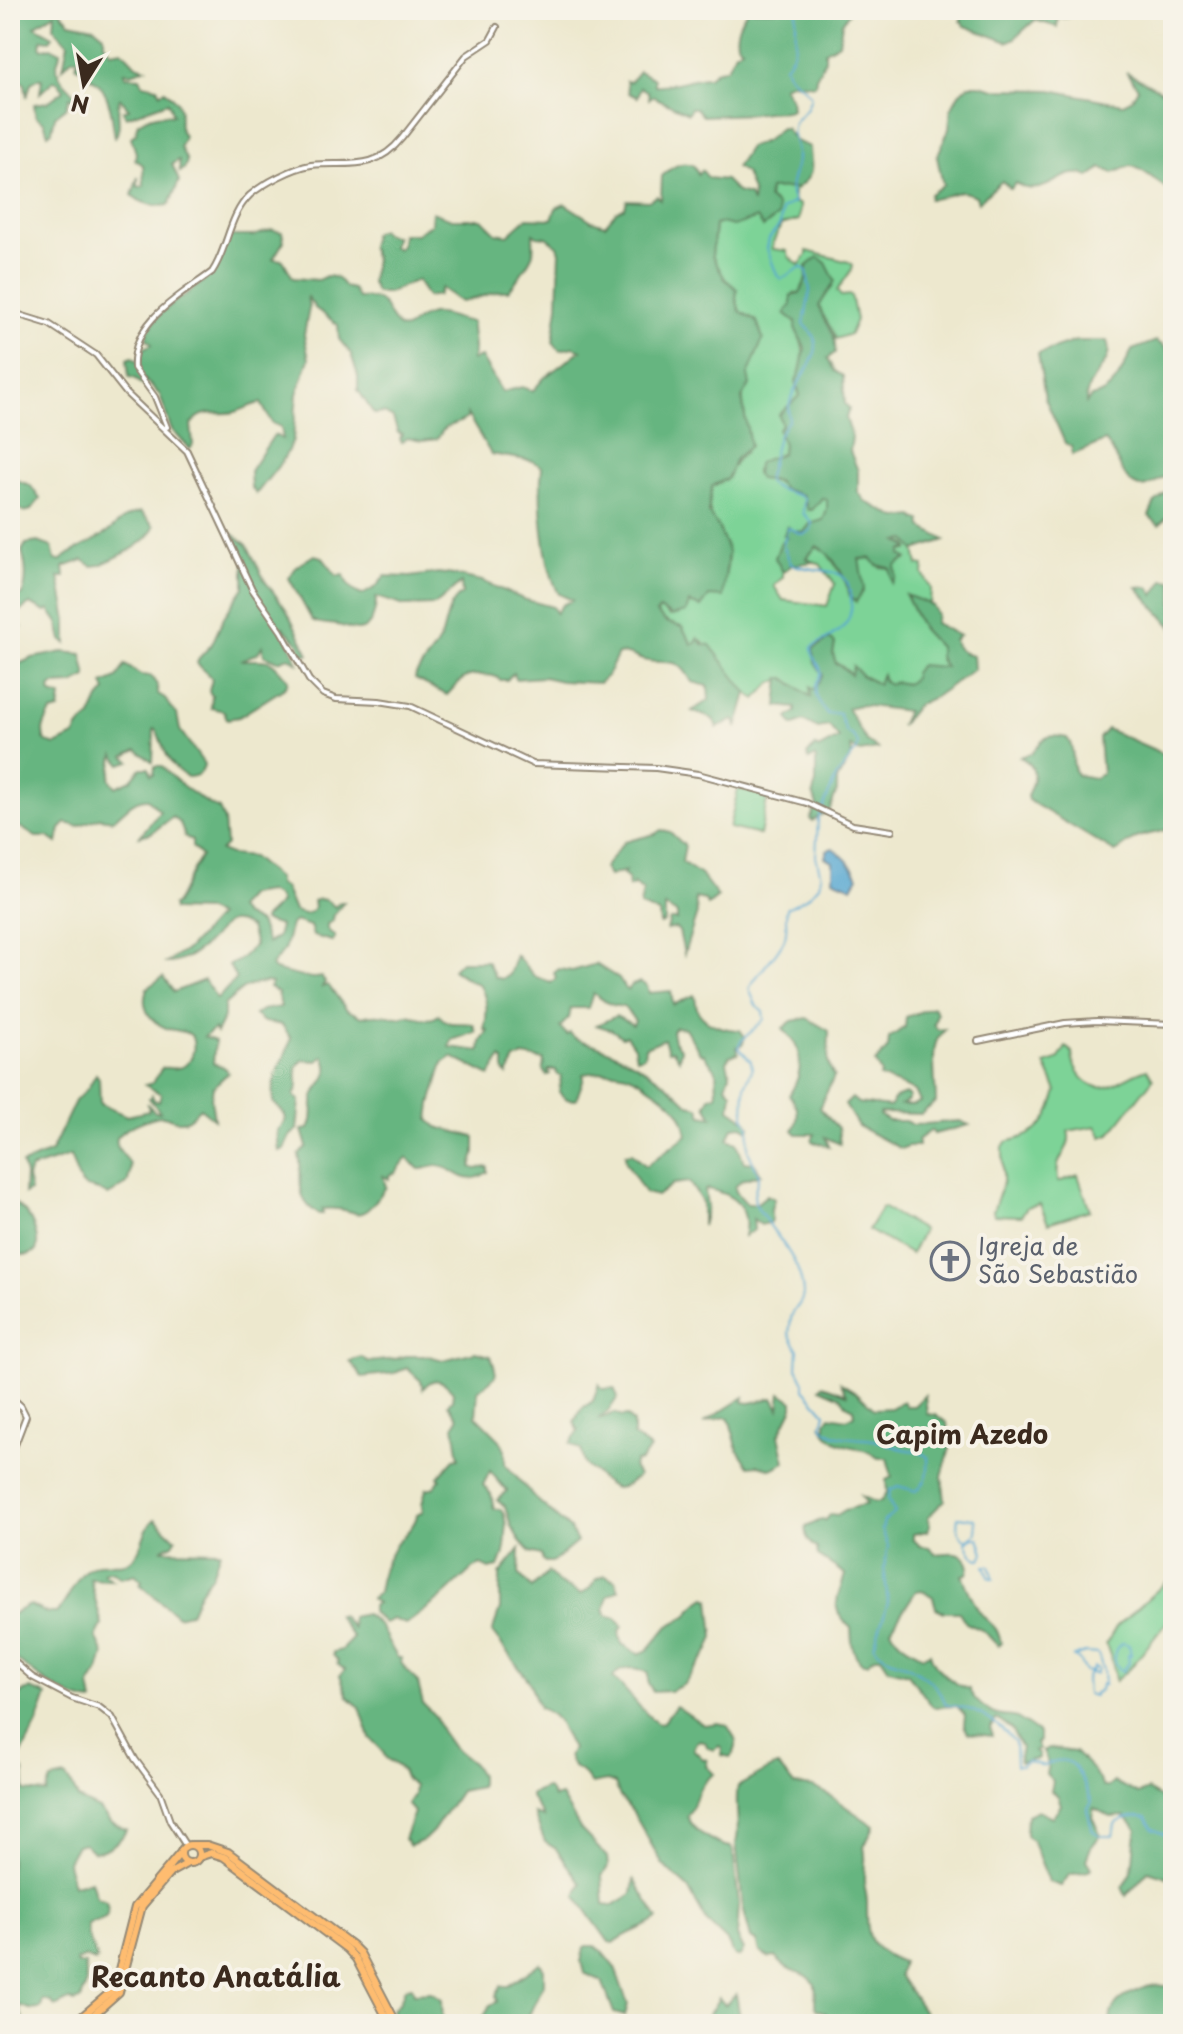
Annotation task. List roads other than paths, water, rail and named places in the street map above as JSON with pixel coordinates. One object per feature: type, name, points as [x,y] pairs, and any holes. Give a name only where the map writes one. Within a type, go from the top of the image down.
[{"type":"main road","points":[[73,2024],[114,1989],[135,1907],[186,1847],[207,1845],[228,1852],[352,1945],[360,1953],[397,2024]]},
{"type":"main road","points":[[186,1847],[199,1851],[199,1857]]},
{"type":"main road","points":[[186,1847],[183,1860],[188,1863]]},
{"type":"main road","points":[[83,2024],[119,1992],[142,1906],[170,1873],[211,1853],[224,1857],[347,1949],[356,1959],[390,2024]]},
{"type":"street","points":[[168,430],[155,397],[134,368],[141,335],[162,309],[212,272],[218,264],[227,234],[250,195],[307,166],[354,166],[390,150],[398,144],[466,56],[490,40],[497,27]]},
{"type":"street","points":[[10,312],[49,324],[96,355],[126,393],[168,430],[192,458],[252,589],[309,680],[323,694],[336,699],[410,706],[533,764],[656,768],[698,774],[807,803],[853,825],[892,831]]},
{"type":"street","points":[[978,1041],[1065,1023],[1173,1024]]},
{"type":"street","points":[[10,1396],[26,1416],[10,1458]]},
{"type":"street","points":[[10,1658],[37,1680],[72,1698],[99,1707],[112,1717],[135,1759],[160,1793],[170,1821],[186,1847]]},
{"type":"water","points":[[833,848],[858,877],[852,887],[833,879],[833,862],[825,857],[827,850]]},
{"type":"waterway","points":[[797,10],[795,46],[785,66],[790,76],[811,96],[793,130],[797,153],[791,183],[794,202],[782,209],[780,225],[769,239],[767,249],[781,279],[801,267],[807,271],[810,291],[804,324],[813,336],[816,347],[793,393],[789,419],[778,436],[767,481],[774,487],[804,498],[803,513],[812,523],[811,530],[804,534],[788,528],[783,545],[791,564],[837,573],[844,577],[848,585],[850,616],[842,628],[812,647],[812,651],[821,671],[816,687],[818,700],[827,714],[839,713],[846,732],[858,743],[857,750],[836,777],[818,820],[816,856],[821,876],[819,885],[808,897],[787,908],[784,940],[749,989],[756,1005],[763,1011],[764,1020],[741,1041],[739,1048],[751,1061],[752,1070],[745,1086],[744,1116],[749,1126],[748,1151],[759,1175],[755,1203],[791,1256],[801,1280],[803,1297],[792,1315],[789,1334],[798,1350],[797,1368],[804,1389],[825,1413],[822,1426],[834,1434],[878,1441],[928,1457],[927,1476],[920,1488],[916,1491],[898,1486],[890,1490],[888,1500],[895,1513],[884,1521],[882,1530],[888,1546],[884,1567],[888,1603],[874,1646],[885,1656],[925,1677],[940,1692],[946,1705],[966,1708],[1000,1728],[1015,1742],[1016,1766],[1027,1761],[1044,1766],[1063,1761],[1076,1768],[1092,1801],[1087,1810],[1093,1831],[1101,1836],[1113,1836],[1115,1824],[1137,1817],[1146,1818],[1153,1829],[1173,1838]]},
{"type":"waterway","points":[[958,1517],[975,1519],[977,1533],[966,1540],[963,1538],[958,1531],[958,1517]]},
{"type":"waterway","points":[[973,1538],[979,1538],[984,1553],[981,1559],[973,1555],[966,1542],[973,1538]]},
{"type":"waterway","points":[[985,1566],[990,1566],[994,1579],[989,1577],[985,1566]]},
{"type":"waterway","points":[[1122,1643],[1129,1645],[1131,1655],[1128,1655],[1129,1663],[1122,1671],[1114,1656],[1122,1643]]},
{"type":"waterway","points":[[1085,1653],[1098,1654],[1103,1670],[1104,1685],[1101,1684],[1100,1691],[1094,1696],[1087,1694],[1086,1679],[1089,1673],[1096,1674],[1098,1669],[1094,1667],[1092,1671],[1085,1672],[1074,1657],[1085,1653]]},
{"type":"place","name":"Igreja de São Sebastião","points":[[950,1261]]},
{"type":"district","name":"Capim Azedo","points":[[962,1435]]},
{"type":"district","name":"Recanto Anatália","points":[[216,1977]]}]
